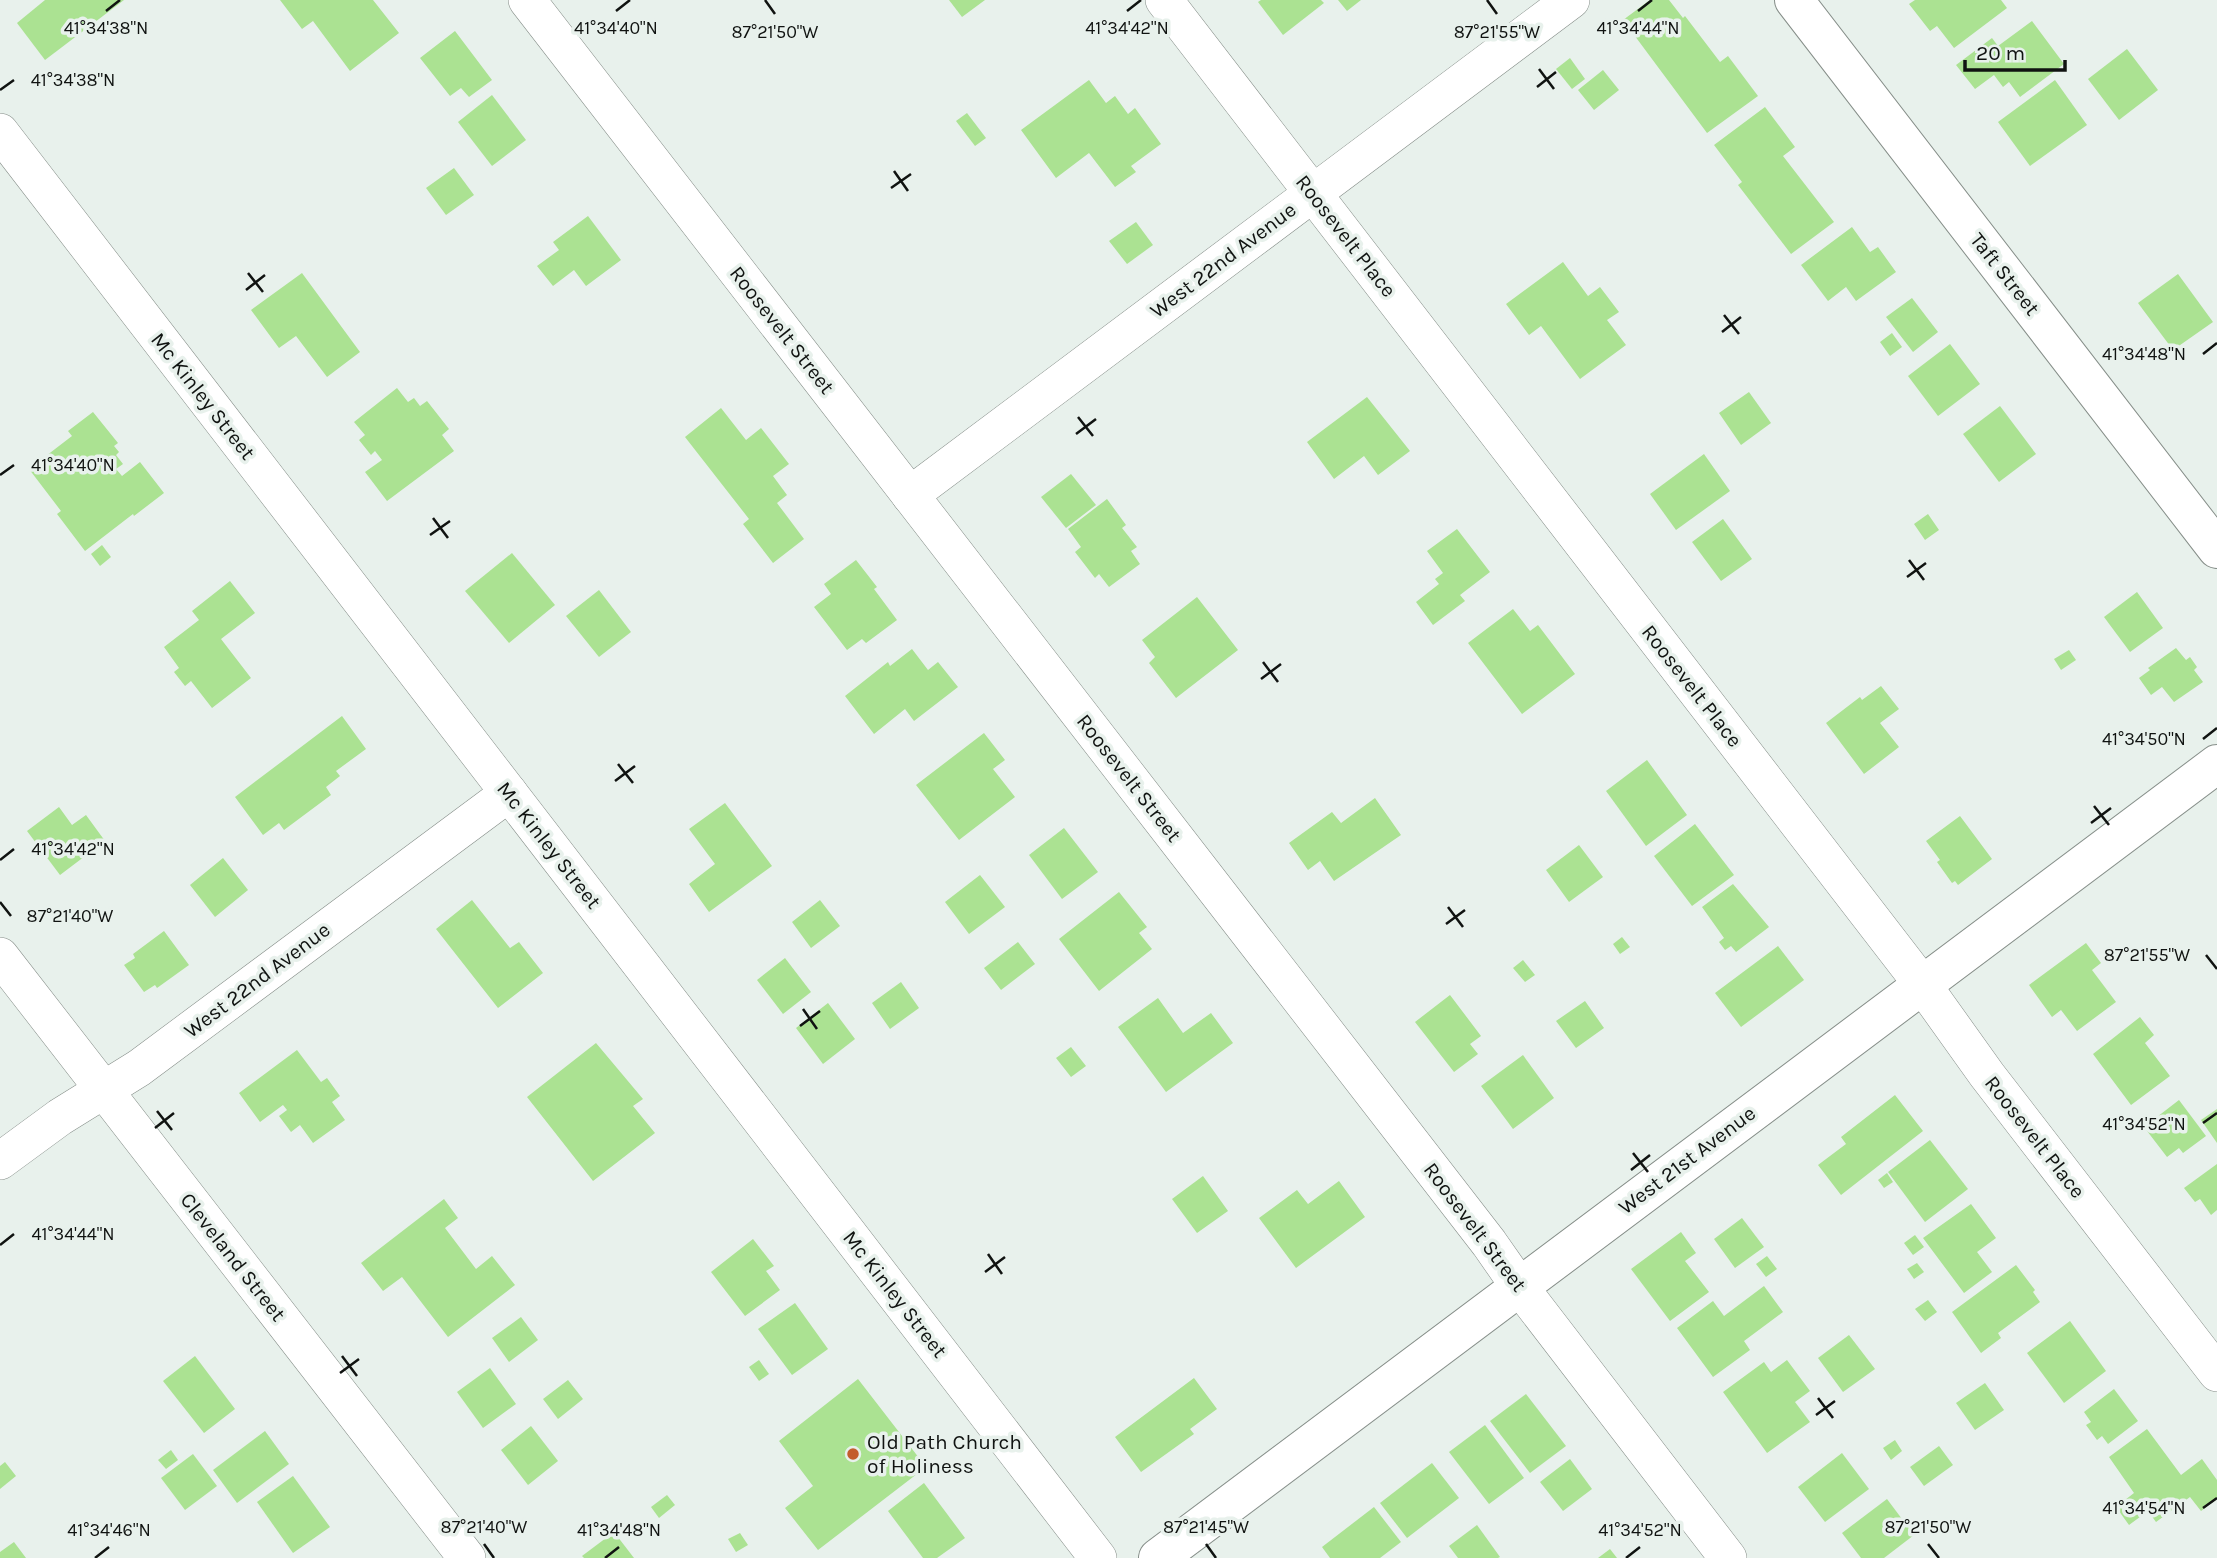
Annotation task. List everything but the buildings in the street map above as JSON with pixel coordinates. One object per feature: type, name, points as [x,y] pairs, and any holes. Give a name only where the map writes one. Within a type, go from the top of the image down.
[{"type":"street","name":"Roosevelt Street","points":[[527,0],[1489,1243],[1728,1558]]},
{"type":"street","name":"Roosevelt Place","points":[[1164,0],[1922,984],[1987,1075],[2217,1373]]},
{"type":"street","name":"West 22nd Avenue","points":[[910,495],[1571,0]]},
{"type":"street","name":"Taft Street","points":[[1794,0],[2217,549]]},
{"type":"street","name":"Mc Kinley Street","points":[[0,132],[1098,1558]]},
{"type":"street","name":"West 21st Avenue","points":[[1157,1558],[2217,764]]},
{"type":"street","name":"West 22nd Avenue","points":[[0,1161],[60,1117],[139,1068],[509,793]]},
{"type":"street","name":"Cleveland Street","points":[[0,956],[467,1558]]},
{"type":"place","name":"Old Path Church of Holiness","points":[[853,1454]]}]
